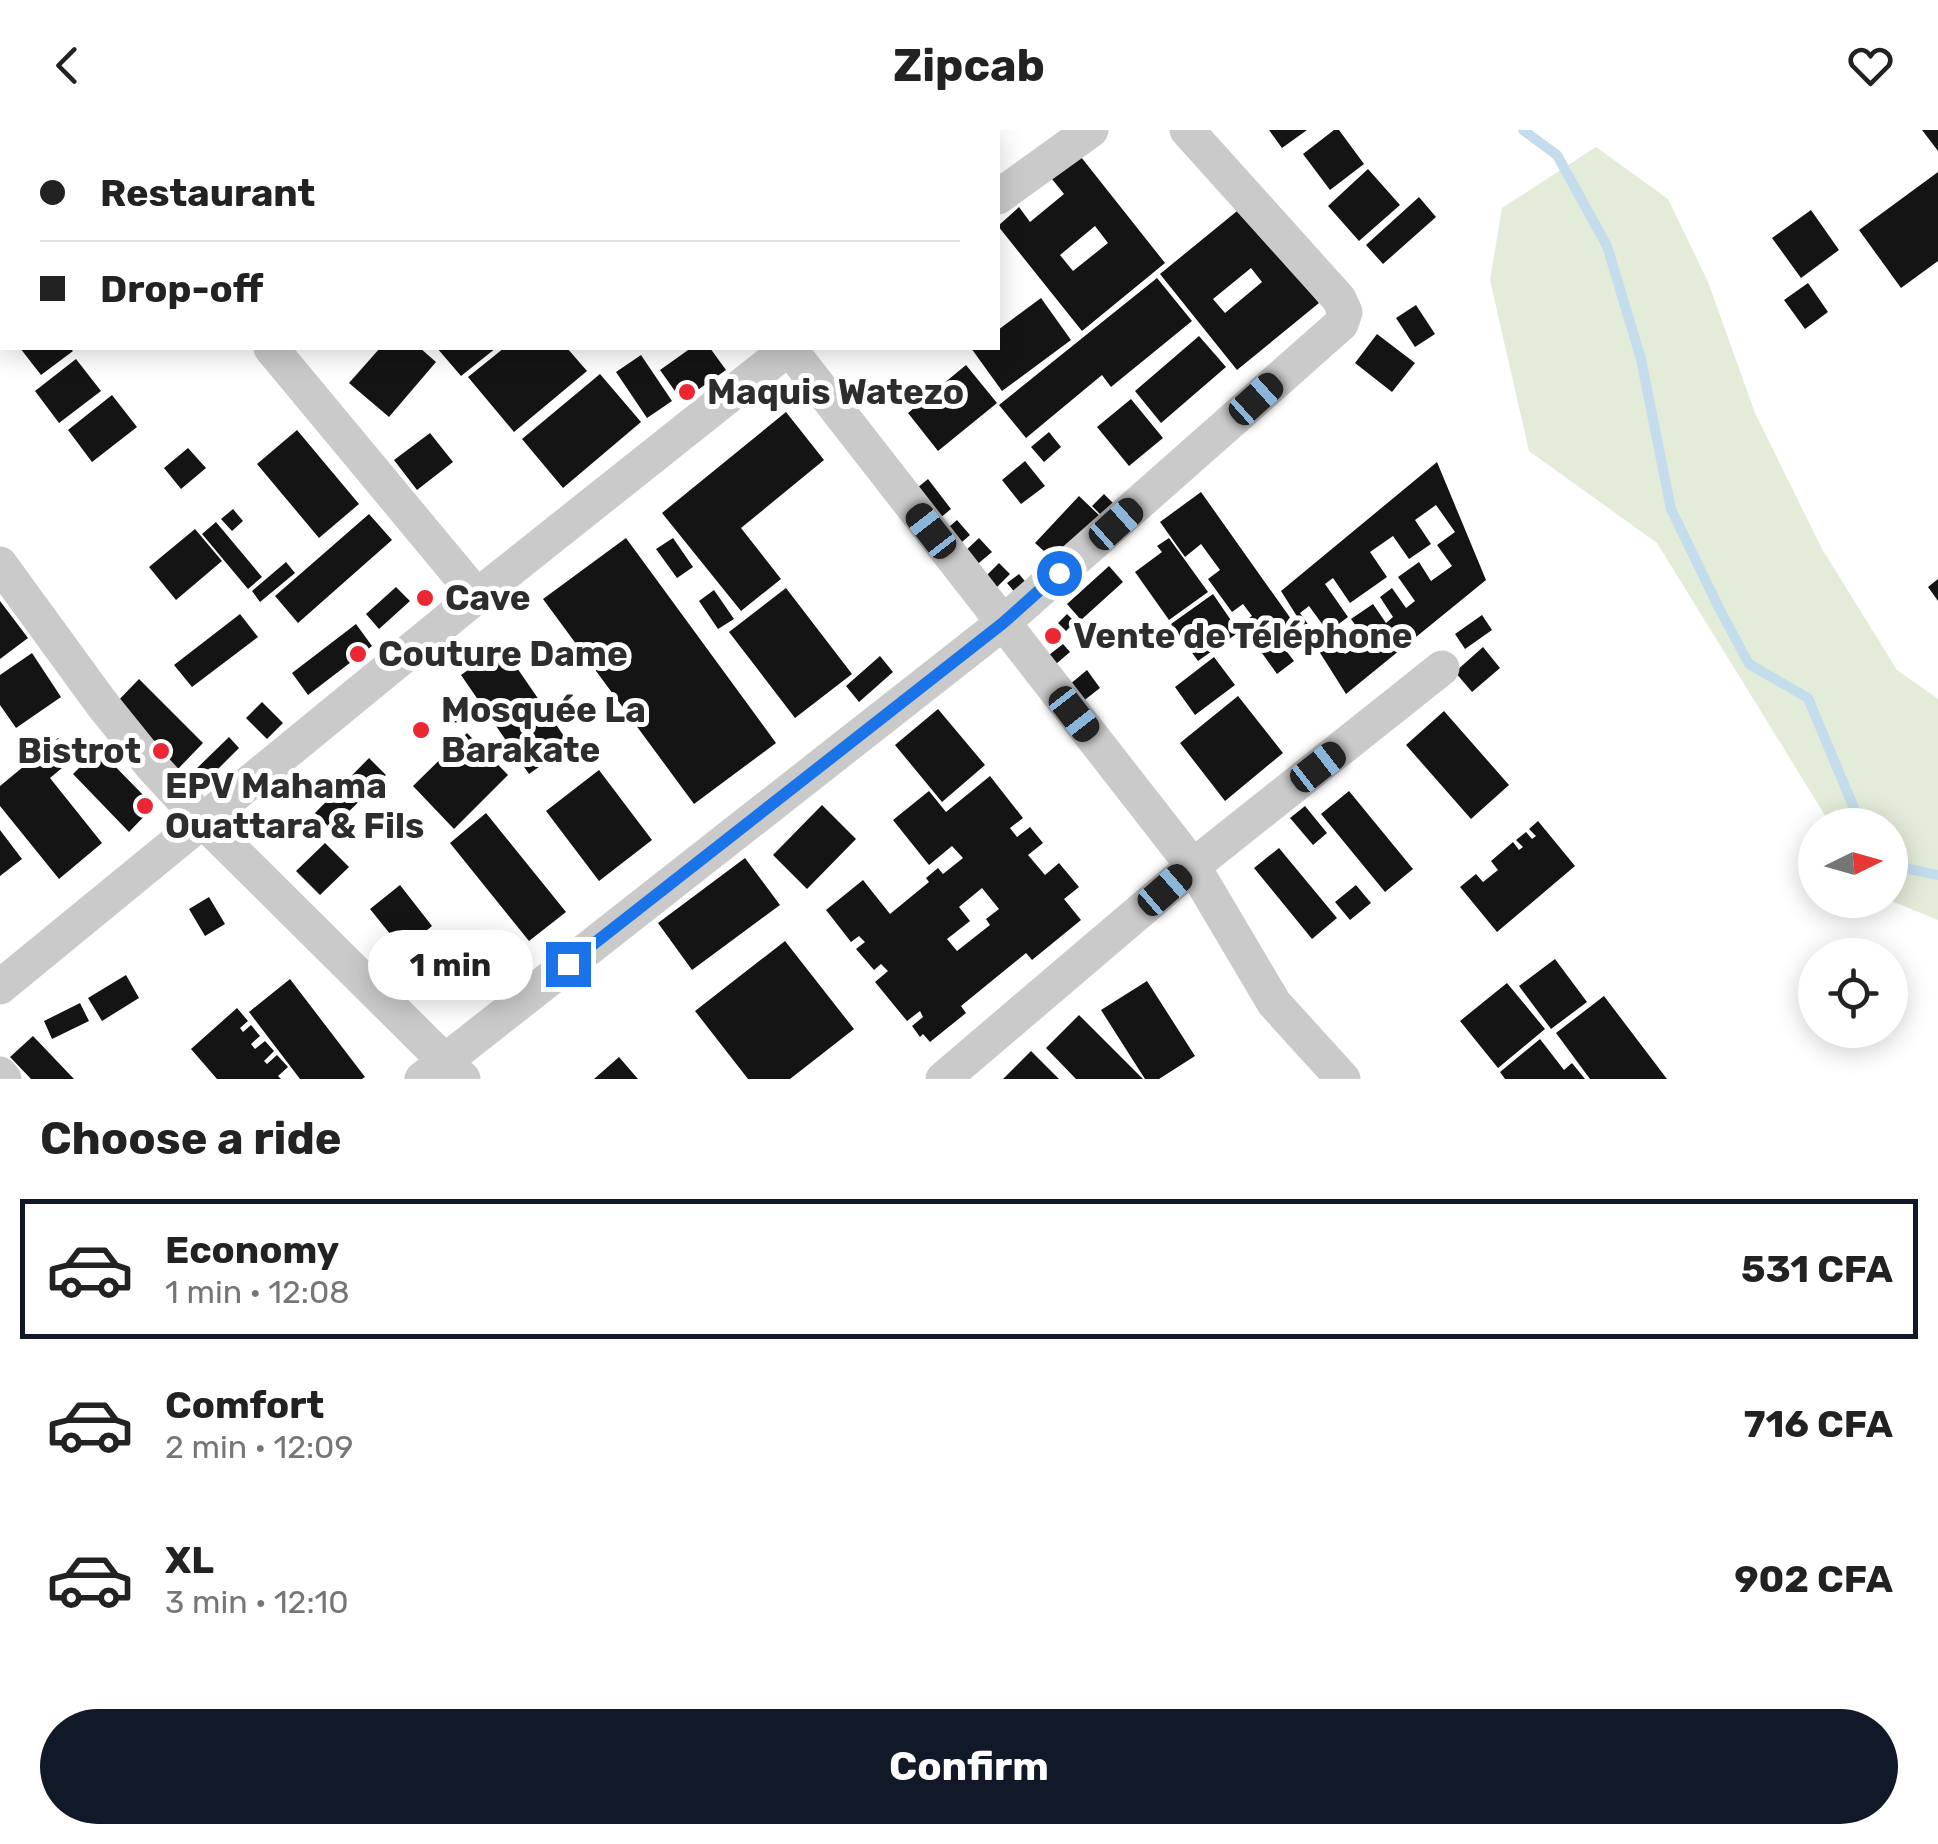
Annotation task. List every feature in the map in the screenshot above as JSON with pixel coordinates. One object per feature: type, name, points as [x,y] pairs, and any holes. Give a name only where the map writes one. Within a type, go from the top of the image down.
[{"type":"street","points":[[1000,197],[1091,130]]},
{"type":"street","points":[[0,564],[102,704],[204,822],[443,1073],[1003,623],[1341,324],[1345,312],[1339,298],[1186,130]]},
{"type":"street","points":[[274,350],[477,596]]},
{"type":"street","points":[[0,987],[477,596],[786,350]]},
{"type":"street","points":[[791,350],[1193,866],[1274,1003],[1343,1079]]},
{"type":"street","points":[[943,1079],[1193,866],[1442,668]]},
{"type":"green space","points":[[1596,147],[1668,199],[1708,282],[1755,413],[1822,549],[1897,670],[1938,699],[1938,920],[1908,908],[1908,808],[1821,808],[1657,543],[1529,451],[1490,280],[1502,208]]},
{"type":"building","points":[[1269,130],[1307,130],[1282,148]]},
{"type":"building","points":[[1339,130],[1364,164],[1330,190],[1303,154]]},
{"type":"building","points":[[1922,130],[1938,130],[1938,151]]},
{"type":"building","points":[[1081,157],[1165,263],[1082,331],[1000,228],[1019,207],[1030,222],[1064,194],[1052,179]],"holes":[[[1095,226],[1108,243],[1073,271],[1060,255]]]},
{"type":"building","points":[[1368,169],[1400,205],[1359,241],[1328,206]]},
{"type":"building","points":[[1938,172],[1938,261],[1901,288],[1859,230]]},
{"type":"building","points":[[1419,197],[1436,217],[1383,264],[1366,245]]},
{"type":"building","points":[[1242,207],[1319,303],[1237,370],[1160,274]],"holes":[[[1251,268],[1262,282],[1225,313],[1213,299]]]},
{"type":"building","points":[[1811,210],[1839,250],[1801,278],[1772,238]]},
{"type":"building","points":[[1157,278],[1192,321],[1111,387],[1102,375],[1026,438],[999,405]]},
{"type":"building","points":[[1808,283],[1828,312],[1805,329],[1784,300]]},
{"type":"building","points":[[1041,298],[1071,340],[1002,391],[972,350],[1000,350],[1000,329]]},
{"type":"building","points":[[1416,305],[1435,334],[1415,347],[1396,318]]},
{"type":"building","points":[[1377,334],[1415,363],[1392,392],[1355,363]]},
{"type":"building","points":[[1199,336],[1226,367],[1161,423],[1135,391]]},
{"type":"building","points":[[22,350],[73,351],[41,375]]},
{"type":"building","points":[[378,350],[422,350],[436,362],[389,417],[349,383]]},
{"type":"building","points":[[439,350],[494,350],[461,376]]},
{"type":"building","points":[[502,350],[569,350],[587,371],[514,432],[468,377]]},
{"type":"building","points":[[688,350],[711,350],[726,370],[682,401],[660,370]]},
{"type":"building","points":[[641,355],[672,401],[647,418],[616,372]]},
{"type":"building","points":[[76,359],[101,391],[59,423],[35,391]]},
{"type":"building","points":[[966,365],[997,403],[938,451],[908,413]]},
{"type":"building","points":[[600,374],[641,422],[563,488],[522,439]]},
{"type":"building","points":[[112,395],[137,427],[92,462],[68,430]]},
{"type":"building","points":[[1131,399],[1163,438],[1129,466],[1097,427]]},
{"type":"building","points":[[786,412],[824,460],[741,528],[781,579],[741,611],[662,513]]},
{"type":"building","points":[[297,430],[359,504],[319,538],[257,464]]},
{"type":"building","points":[[1049,432],[1061,447],[1044,462],[1031,447]]},
{"type":"building","points":[[430,433],[453,462],[417,490],[394,460]]},
{"type":"building","points":[[188,448],[206,468],[181,489],[164,468]]},
{"type":"building","points":[[1025,461],[1045,486],[1021,504],[1002,480]]},
{"type":"building","points":[[1437,462],[1486,580],[1346,694],[1281,591]],"holes":[[[1436,505],[1455,532],[1437,545],[1452,566],[1431,581],[1419,562],[1398,577],[1415,601],[1406,608],[1392,588],[1380,597],[1393,617],[1386,623],[1373,604],[1351,619],[1366,640],[1345,654],[1331,635],[1321,643],[1300,613],[1309,606],[1328,632],[1348,617],[1325,584],[1333,578],[1350,603],[1387,577],[1370,552],[1393,536],[1409,559],[1431,544],[1415,520]]]},
{"type":"building","points":[[928,479],[951,509],[934,523],[911,493]]},
{"type":"building","points":[[1201,492],[1296,626],[1278,640],[1294,661],[1277,674],[1241,624],[1252,616],[1243,604],[1232,612],[1208,579],[1220,570],[1201,544],[1185,557],[1160,522]]},
{"type":"building","points":[[1104,494],[1117,507],[1105,519],[1092,506]]},
{"type":"building","points":[[1079,496],[1102,518],[1058,564],[1035,543]]},
{"type":"building","points":[[233,509],[243,521],[232,531],[221,519]]},
{"type":"building","points":[[369,514],[392,540],[298,623],[275,596]]},
{"type":"building","points":[[957,520],[970,535],[955,548],[942,533]]},
{"type":"building","points":[[216,522],[262,577],[248,589],[202,534]]},
{"type":"building","points":[[195,529],[222,561],[176,600],[149,567]]},
{"type":"building","points":[[626,538],[776,743],[694,804],[543,599]]},
{"type":"building","points":[[673,538],[693,567],[677,578],[656,549]]},
{"type":"building","points":[[979,538],[992,552],[974,567],[963,553]]},
{"type":"building","points":[[1169,538],[1208,592],[1169,620],[1135,572],[1162,552],[1157,546]]},
{"type":"building","points":[[286,562],[295,573],[260,602],[252,591]]},
{"type":"building","points":[[999,563],[1010,574],[993,591],[982,580]]},
{"type":"building","points":[[1109,566],[1123,582],[1081,620],[1067,604]]},
{"type":"building","points":[[1019,574],[1029,586],[1017,595],[1007,583]]},
{"type":"building","points":[[1938,579],[1938,601],[1928,587]]},
{"type":"building","points":[[396,587],[410,601],[379,629],[366,614]]},
{"type":"building","points":[[786,588],[852,674],[795,718],[729,632]]},
{"type":"building","points":[[714,590],[734,619],[718,629],[699,601]]},
{"type":"building","points":[[1213,594],[1239,632],[1198,661],[1171,624]]},
{"type":"building","points":[[0,601],[28,638],[0,659]]},
{"type":"building","points":[[240,614],[258,637],[192,687],[174,665]]},
{"type":"building","points":[[1067,614],[1075,622],[1066,631],[1058,623]]},
{"type":"building","points":[[1482,615],[1492,630],[1465,649],[1455,634]]},
{"type":"building","points":[[356,624],[372,646],[308,695],[292,673]]},
{"type":"building","points":[[1055,627],[1062,634],[1050,645],[1044,638]]},
{"type":"building","points":[[1063,644],[1070,652],[1056,664],[1049,655]]},
{"type":"building","points":[[502,646],[570,745],[529,774],[461,675]]},
{"type":"building","points":[[1483,647],[1500,668],[1472,692],[1455,672]]},
{"type":"building","points":[[32,653],[61,697],[16,728],[0,705],[0,675]]},
{"type":"building","points":[[880,656],[893,672],[859,702],[846,686]]},
{"type":"building","points":[[1214,657],[1235,685],[1195,715],[1175,687]]},
{"type":"building","points":[[1087,670],[1100,688],[1082,702],[1069,685]]},
{"type":"building","points":[[139,679],[203,743],[176,771],[112,707]]},
{"type":"building","points":[[1238,696],[1283,753],[1225,801],[1180,743]]},
{"type":"building","points":[[457,697],[469,709],[456,723],[443,710]]},
{"type":"building","points":[[262,702],[283,723],[267,739],[246,718]]},
{"type":"building","points":[[938,709],[985,765],[942,802],[895,745]]},
{"type":"building","points":[[1444,711],[1509,785],[1471,819],[1406,745]]},
{"type":"building","points":[[467,733],[508,775],[454,829],[413,786]]},
{"type":"building","points":[[229,737],[239,748],[203,784],[192,773]]},
{"type":"building","points":[[58,738],[74,758],[50,778],[102,843],[59,879],[0,806],[0,786]]},
{"type":"building","points":[[98,749],[154,806],[129,832],[73,774]]},
{"type":"building","points":[[369,758],[386,775],[331,829],[315,813]]},
{"type":"building","points":[[599,770],[652,840],[599,881],[546,811]]},
{"type":"building","points":[[990,776],[1023,818],[1010,828],[1017,837],[1030,827],[1043,843],[1028,855],[1045,875],[1059,863],[1079,887],[1064,899],[1081,920],[1032,960],[1026,953],[961,1006],[966,1013],[930,1042],[912,1026],[923,1017],[920,1011],[907,1021],[875,982],[888,971],[881,964],[874,970],[856,949],[865,942],[859,936],[851,942],[826,910],[863,880],[890,914],[929,882],[926,878],[938,868],[943,874],[963,858],[952,846],[929,865],[893,820],[929,791],[946,812]],"holes":[[[982,888],[999,909],[986,919],[990,925],[957,951],[947,939],[970,921],[959,907]]]},
{"type":"building","points":[[1349,791],[1413,869],[1385,892],[1321,814]]},
{"type":"building","points":[[822,805],[856,839],[807,889],[773,855]]},
{"type":"building","points":[[1305,806],[1327,833],[1313,845],[1290,818]]},
{"type":"building","points":[[486,813],[566,912],[529,941],[450,843]]},
{"type":"building","points":[[1538,821],[1575,866],[1497,932],[1460,887],[1476,874],[1483,882],[1498,870],[1491,861],[1513,842],[1519,850],[1523,847],[1516,840],[1526,832],[1532,839],[1536,836],[1529,829]]},
{"type":"building","points":[[0,830],[22,859],[0,876]]},
{"type":"building","points":[[325,843],[349,867],[320,895],[296,871]]},
{"type":"building","points":[[1279,848],[1337,918],[1312,939],[1254,868]]},
{"type":"building","points":[[745,858],[780,905],[692,970],[658,923]]},
{"type":"building","points":[[400,885],[432,926],[403,950],[370,909]]},
{"type":"building","points":[[1356,885],[1371,903],[1350,920],[1335,902]]},
{"type":"building","points":[[209,897],[225,924],[205,936],[189,909]]},
{"type":"building","points":[[785,941],[854,1029],[790,1079],[748,1079],[695,1011]]},
{"type":"building","points":[[1555,959],[1587,1002],[1551,1029],[1519,986]]},
{"type":"building","points":[[126,975],[139,998],[102,1021],[88,998]]},
{"type":"building","points":[[290,979],[365,1077],[300,1079],[249,1012]]},
{"type":"building","points":[[1147,981],[1195,1056],[1159,1079],[1145,1079],[1101,1010]]},
{"type":"building","points":[[1507,983],[1545,1029],[1498,1068],[1460,1021]]},
{"type":"building","points":[[1604,996],[1667,1079],[1590,1079],[1556,1033]]},
{"type":"building","points":[[80,1003],[89,1021],[52,1039],[44,1021]]},
{"type":"building","points":[[237,1008],[248,1021],[240,1028],[243,1032],[251,1025],[260,1036],[251,1044],[255,1049],[265,1041],[274,1051],[264,1061],[267,1064],[277,1055],[288,1067],[278,1076],[281,1079],[217,1079],[191,1049]]},
{"type":"building","points":[[1079,1015],[1143,1079],[1076,1079],[1046,1048]]},
{"type":"building","points":[[33,1036],[74,1079],[31,1079],[10,1057]]},
{"type":"building","points":[[1540,1039],[1564,1070],[1572,1063],[1585,1079],[1505,1079],[1500,1072]]},
{"type":"building","points":[[1031,1051],[1059,1079],[1003,1079]]},
{"type":"building","points":[[619,1057],[638,1079],[594,1079]]},
{"type":"waterway","points":[[1523,130],[1557,155],[1607,246],[1641,359],[1671,509],[1719,608],[1749,664],[1808,698],[1854,808]]},
{"type":"waterway","points":[[1908,869],[1938,875]]},
{"type":"place","name":"Maquis Watezo","points":[[687,392]]},
{"type":"place","name":"Cave","points":[[425,598]]},
{"type":"place","name":"Vente de Téléphone","points":[[1053,636]]},
{"type":"place","name":"Couture Dame","points":[[358,654]]},
{"type":"place","name":"Mosquée La Barakate","points":[[421,730]]},
{"type":"place","name":"Bistrot","points":[[161,751]]},
{"type":"place","name":"EPV Mahama Ouattara & Fils","points":[[145,806]]},
{"type":"route","points":[[568,964],[1003,623],[1059,573]]}]
